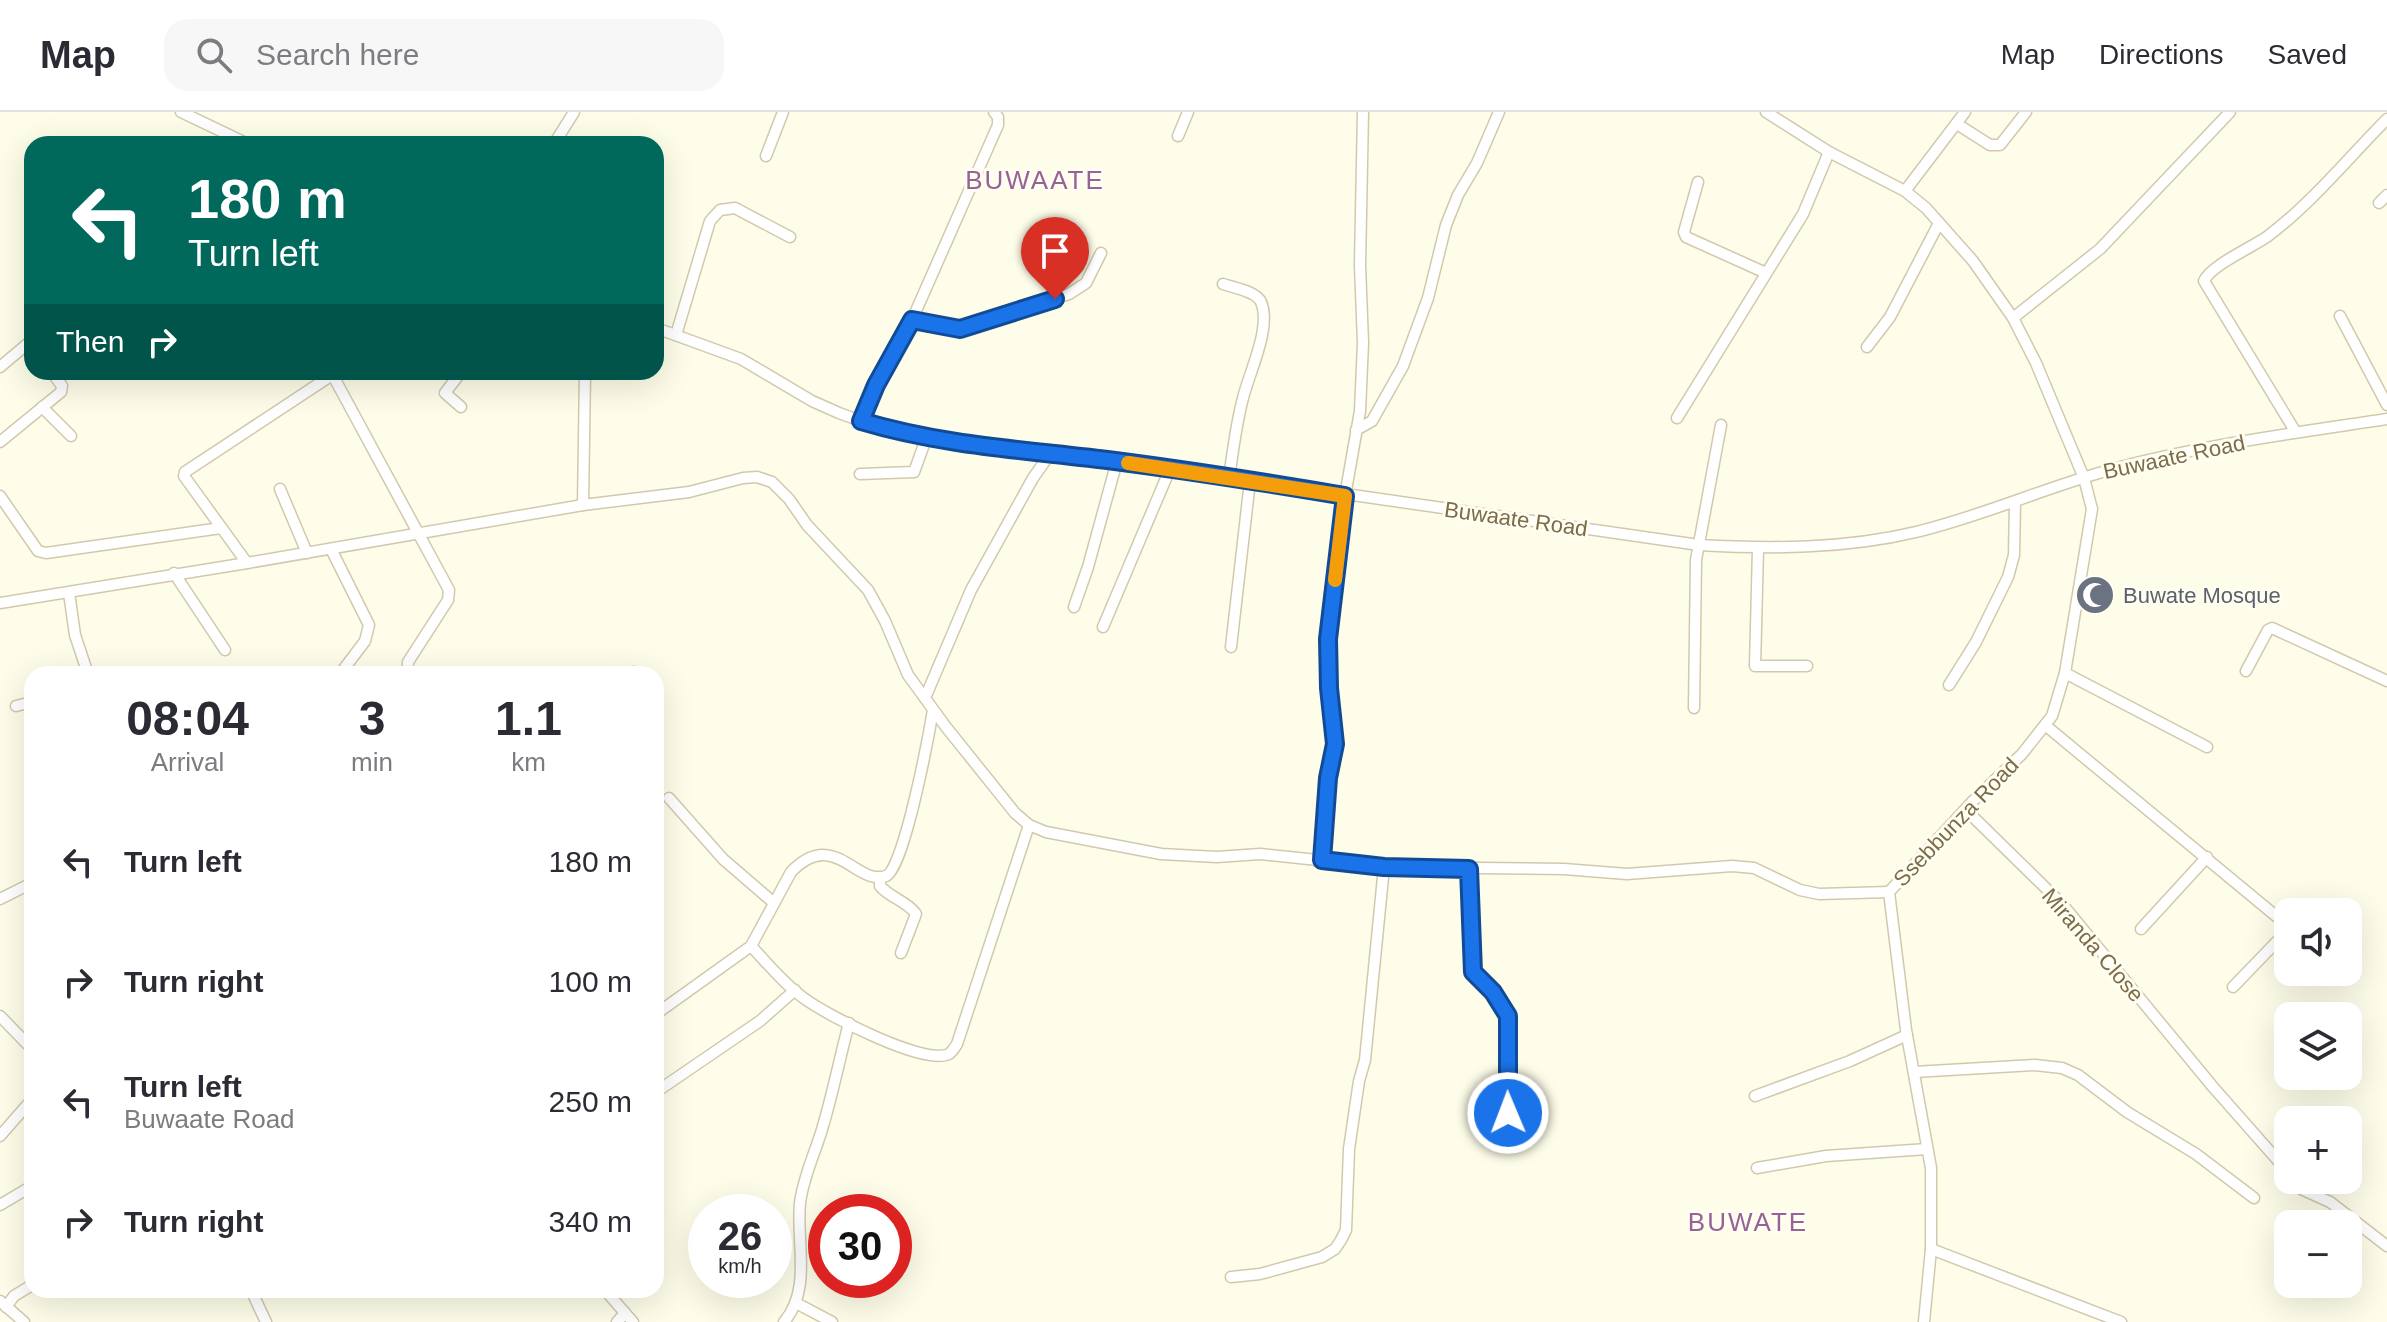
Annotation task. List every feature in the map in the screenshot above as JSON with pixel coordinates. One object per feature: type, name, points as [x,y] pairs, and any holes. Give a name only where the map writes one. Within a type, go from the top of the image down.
[{"type":"street","points":[[181,112],[224,136]]},
{"type":"street","points":[[559,136],[574,112]]},
{"type":"street","points":[[766,156],[783,112]]},
{"type":"street","points":[[861,421],[876,385],[912,320],[998,125],[994,112]]},
{"type":"street","points":[[1178,136],[1188,112]]},
{"type":"street","points":[[1322,860],[1328,778],[1335,744],[1328,639],[1356,430],[1363,343],[1360,265],[1363,112]]},
{"type":"street","points":[[1356,430],[1372,421],[1403,366],[1428,298],[1446,225],[1499,112]]},
{"type":"street","name":"Ssebbunza Road","points":[[1766,112],[1829,152],[1905,191],[1973,261],[2013,318],[2036,363],[2084,478],[2092,509],[2065,673],[2059,698],[2045,725],[2022,754],[1889,892],[1907,1035],[1931,1168],[1930,1285],[1924,1322]]},
{"type":"street","points":[[1905,191],[1965,112]]},
{"type":"street","points":[[1957,124],[1990,145],[2000,145],[2026,112]]},
{"type":"street","points":[[2013,318],[2100,249],[2230,112]]},
{"type":"street","points":[[2295,431],[2204,281],[2208,273],[2277,228],[2387,119]]},
{"type":"street","points":[[1677,418],[1803,214],[1829,152]]},
{"type":"street","points":[[1698,182],[1684,232],[1686,237],[1766,273]]},
{"type":"street","points":[[676,335],[710,221],[720,210],[735,208],[790,237]]},
{"type":"street","points":[[1867,347],[1890,317],[1939,223]]},
{"type":"street","points":[[912,320],[960,329],[1069,294],[1086,283],[1101,253]]},
{"type":"street","points":[[1223,284],[1257,296],[1262,303],[1264,316],[1259,346],[1243,399],[1229,478]]},
{"type":"street","points":[[2340,316],[2387,405]]},
{"type":"street","name":"Buwaate Road","points":[[664,331],[741,359],[812,401],[861,421],[926,439],[1117,461],[1699,545],[1758,549],[1916,532],[2144,462],[2295,431],[2387,419]]},
{"type":"street","points":[[0,367],[24,348]]},
{"type":"street","points":[[0,442],[62,388],[57,380]]},
{"type":"street","points":[[247,563],[184,476],[185,472],[322,380]]},
{"type":"street","points":[[336,380],[420,534],[449,594],[408,666]]},
{"type":"street","points":[[455,380],[445,393],[461,407]]},
{"type":"street","points":[[583,505],[585,380]]},
{"type":"street","points":[[42,407],[71,436]]},
{"type":"street","points":[[1694,708],[1699,545],[1721,425]]},
{"type":"street","points":[[860,474],[914,472],[926,439]]},
{"type":"street","points":[[925,698],[971,590],[1050,454]]},
{"type":"street","points":[[1074,607],[1117,461]]},
{"type":"street","points":[[1103,627],[1170,469]]},
{"type":"street","points":[[0,603],[583,505],[689,492],[757,477],[772,482],[789,499],[807,525],[868,590],[908,675],[994,789],[1029,825],[1079,839],[1161,854],[1217,857],[1260,854],[1384,867],[1564,869],[1627,874],[1743,867],[1766,872],[1800,890],[1819,894],[1889,892]]},
{"type":"street","points":[[1231,647],[1250,481]]},
{"type":"street","points":[[280,489],[307,553]]},
{"type":"street","points":[[0,496],[38,551],[46,553],[221,528]]},
{"type":"street","points":[[1949,685],[1976,642],[2008,577],[2014,555],[2015,502]]},
{"type":"street","points":[[331,549],[369,625],[365,641],[346,666]]},
{"type":"street","points":[[1758,549],[1755,666],[1807,666]]},
{"type":"street","points":[[174,573],[225,650]]},
{"type":"street","points":[[69,593],[75,635],[85,666]]},
{"type":"street","points":[[2246,671],[2272,628],[2387,681]]},
{"type":"street","points":[[2065,673],[2207,747]]},
{"type":"street","points":[[16,706],[24,704]]},
{"type":"street","points":[[664,1008],[751,946],[791,872],[799,863],[816,856],[831,855],[869,875],[880,877],[895,869],[927,750],[933,710]]},
{"type":"street","points":[[2045,725],[2274,916]]},
{"type":"street","points":[[669,798],[723,859],[774,903]]},
{"type":"street","name":"Miranda Close","points":[[1966,810],[2062,904],[2274,1156]]},
{"type":"street","points":[[751,946],[804,999],[849,1023],[912,1052],[940,1056],[953,1051],[1029,825]]},
{"type":"street","points":[[2141,929],[2207,857]]},
{"type":"street","points":[[1231,1277],[1260,1274],[1322,1257],[1335,1249],[1346,1230],[1349,1149],[1365,1060],[1384,867]]},
{"type":"street","points":[[1469,869],[1473,972],[1493,992],[1508,1016],[1508,1138]]},
{"type":"street","points":[[880,877],[880,886],[885,892],[907,904],[916,914],[901,953]]},
{"type":"street","points":[[0,899],[24,887]]},
{"type":"street","points":[[2233,987],[2274,943]]},
{"type":"street","points":[[664,1087],[760,1021],[795,990]]},
{"type":"street","points":[[0,1016],[24,1041]]},
{"type":"street","points":[[784,1322],[796,1303],[802,1242],[800,1204],[849,1023]]},
{"type":"street","points":[[1755,1096],[1850,1061],[1907,1035]]},
{"type":"street","points":[[1914,1072],[2035,1065],[2062,1068],[2078,1075],[2127,1112],[2196,1154],[2254,1198]]},
{"type":"street","points":[[0,1136],[24,1109]]},
{"type":"street","points":[[1757,1168],[1826,1156],[1927,1149]]},
{"type":"street","points":[[0,1205],[24,1191]]},
{"type":"street","points":[[2312,1194],[2330,1202],[2387,1246]]},
{"type":"street","points":[[1931,1249],[2121,1322]]},
{"type":"street","points":[[24,1290],[3,1304],[24,1322]]},
{"type":"street","points":[[255,1298],[266,1322]]},
{"type":"street","points":[[610,1298],[621,1318],[633,1322]]},
{"type":"street","points":[[796,1303],[832,1322]]},
{"type":"slow traffic","points":[[1128,463],[1345,496],[1335,580]]},
{"type":"place","name":"Buwate Mosque","points":[[2095,595]]},
{"type":"district","name":"BUWAATE","points":[[1035,180]]},
{"type":"district","name":"BUWATE","points":[[1748,1222]]},
{"type":"route","points":[[1055,299],[960,329],[912,320],[876,385],[861,421],[957,444],[1117,461],[1345,496],[1328,639],[1335,744],[1328,778],[1322,860],[1384,867],[1469,869],[1471,966],[1476,977],[1493,992],[1508,1016],[1508,1113]]}]
